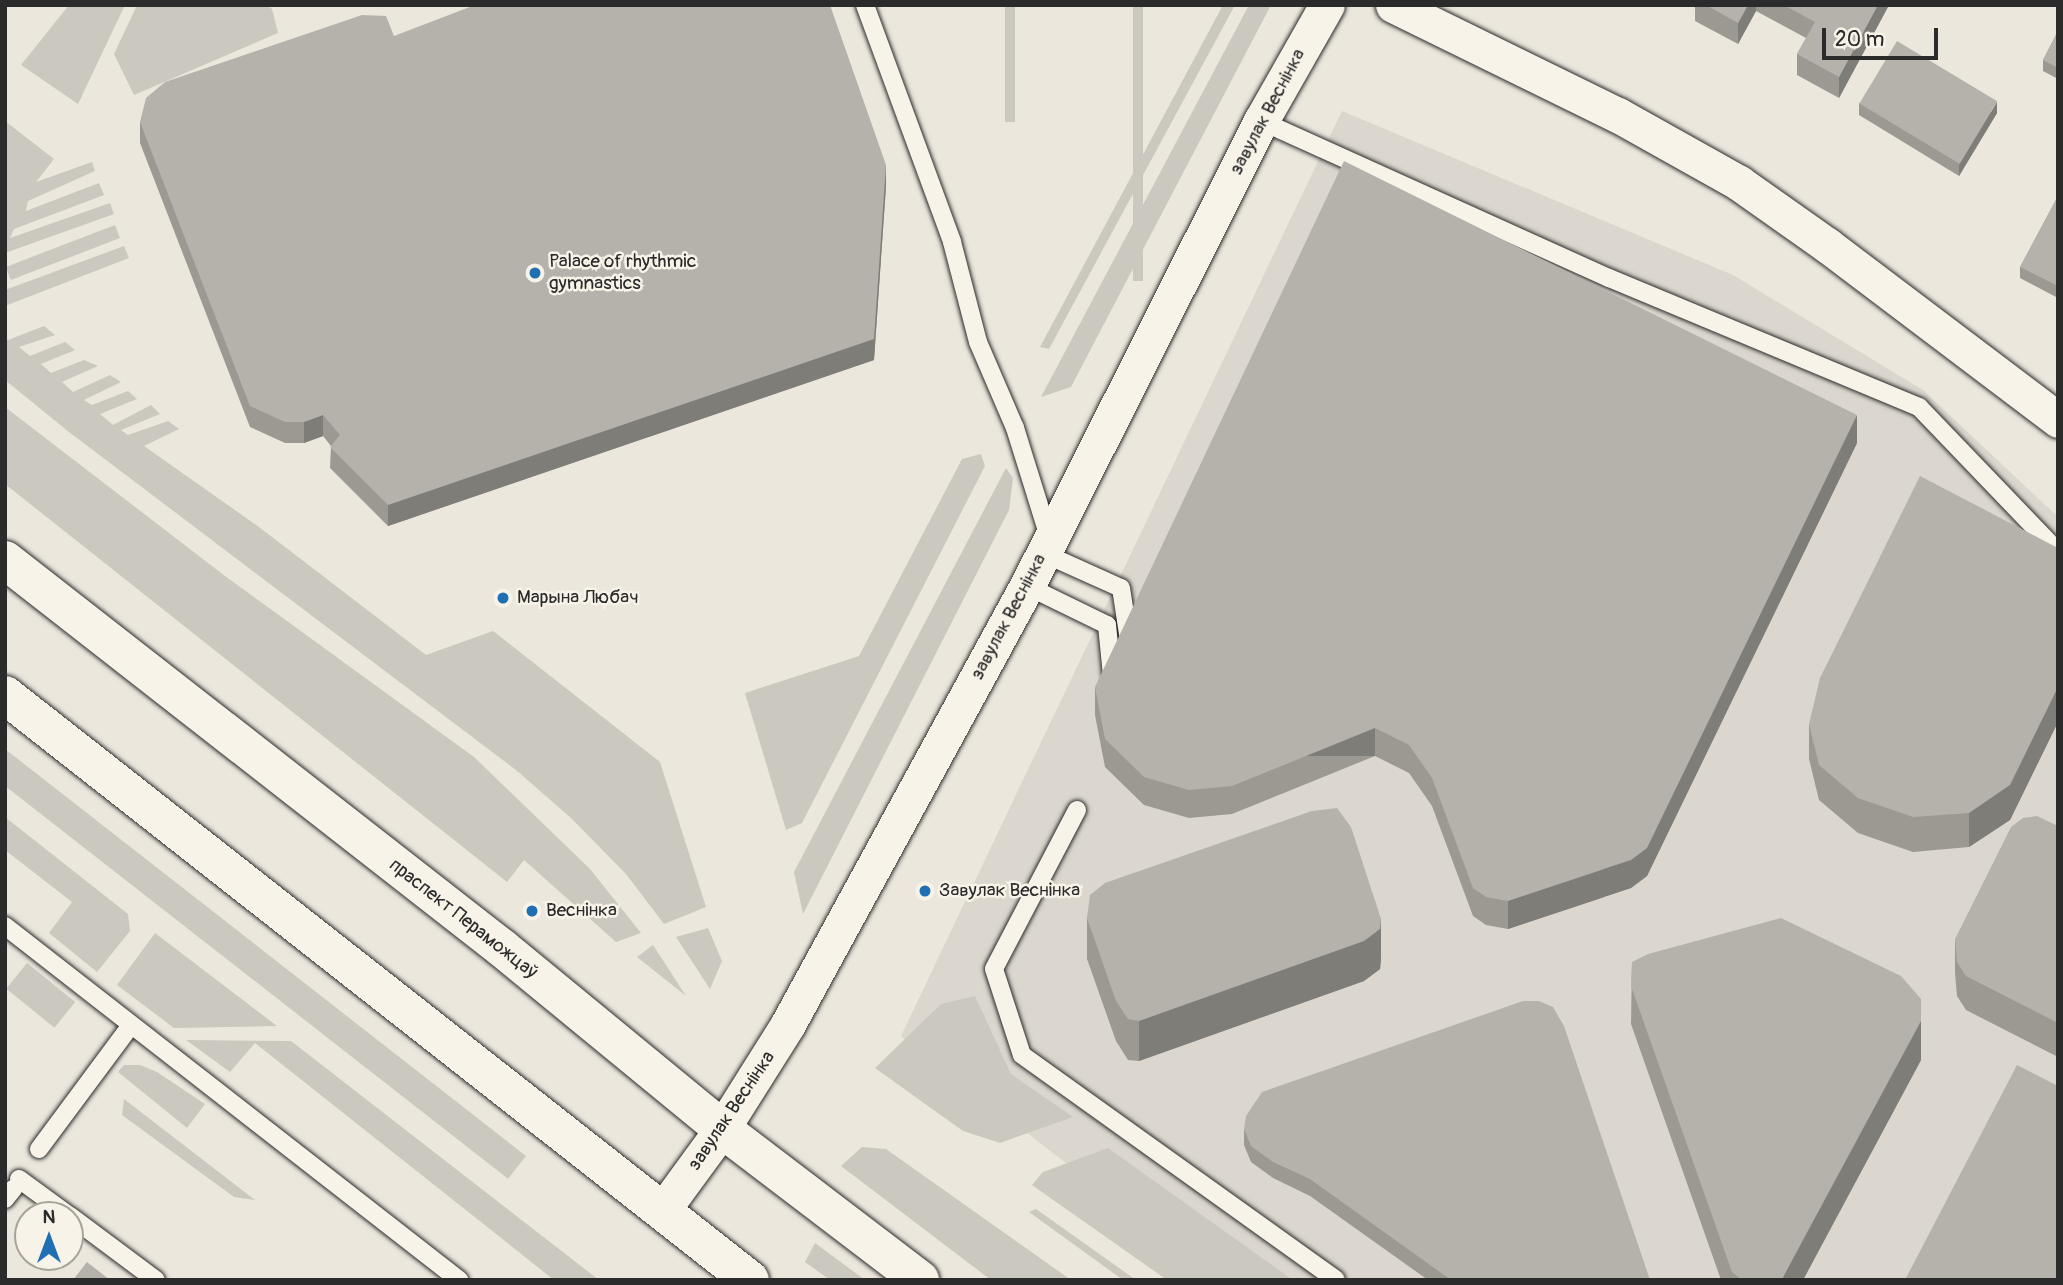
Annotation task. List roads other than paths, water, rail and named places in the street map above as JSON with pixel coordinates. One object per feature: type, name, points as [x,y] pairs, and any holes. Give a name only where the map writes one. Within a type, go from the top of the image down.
[{"type":"main road","name":"праспект Пераможцаў","points":[[5,560],[502,948],[722,1129],[920,1280]]},
{"type":"main road","points":[[5,695],[750,1280]]},
{"type":"street","name":"завулак Веснінка","points":[[662,1211],[722,1129],[788,1024],[1027,586],[1261,121],[1327,5]]},
{"type":"street","points":[[1393,5],[1618,115],[1739,183],[1827,245],[2058,420]]},
{"type":"lane","points":[[865,5],[952,242],[978,342],[1015,428],[1047,547],[1121,588],[1129,640]]},
{"type":"lane","points":[[1261,121],[1609,278],[1919,407],[2043,540],[2058,552]]},
{"type":"lane","points":[[1027,586],[1107,625],[1112,675]]},
{"type":"lane","points":[[1077,810],[993,969],[1022,1055],[1336,1280]]},
{"type":"lane","points":[[5,926],[459,1280]]},
{"type":"lane","points":[[39,1149],[131,1025]]},
{"type":"lane","points":[[13,1189],[38,1201]]},
{"type":"lane","points":[[84,1227],[156,1280]]},
{"type":"place","name":"Palace of rhythmic gymnastics","points":[[535,273]]},
{"type":"place","name":"Марына Любач","points":[[503,598]]},
{"type":"place","name":"Завулак Веснінка","points":[[925,891]]},
{"type":"place","name":"Веснінка","points":[[532,911]]}]
